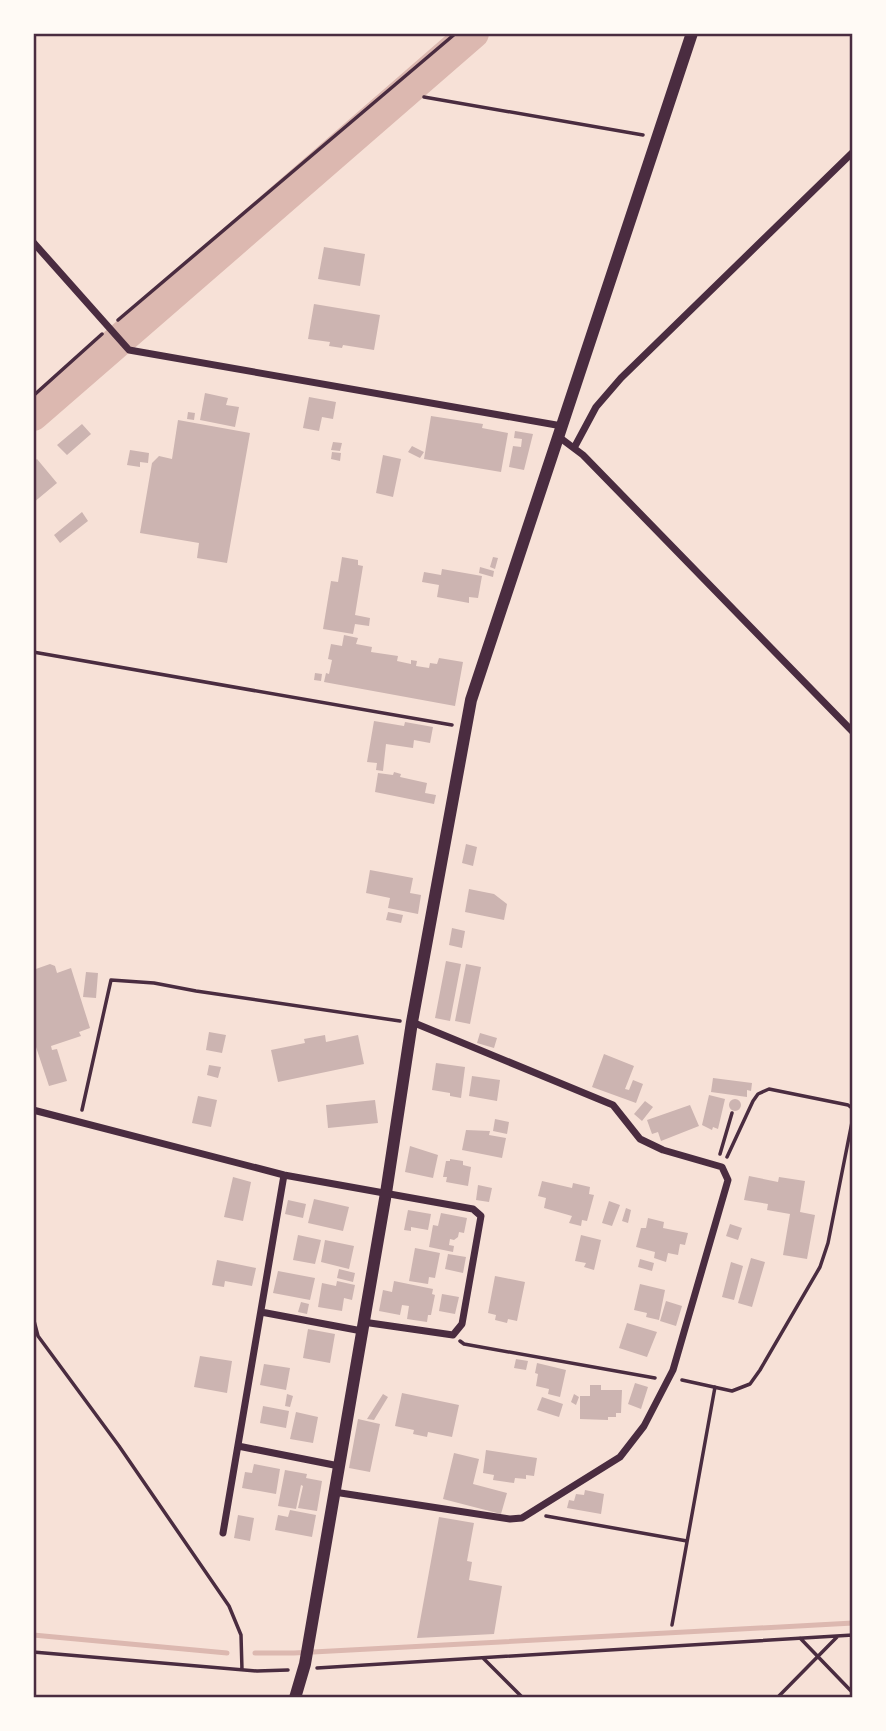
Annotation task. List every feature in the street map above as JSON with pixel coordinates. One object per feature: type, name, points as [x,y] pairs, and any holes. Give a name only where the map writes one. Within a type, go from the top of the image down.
[{"type":"street","points":[[295,1698],[305,1667],[386,1193],[412,1022],[471,700],[692,33]]},
{"type":"street","points":[[574,448],[596,407],[621,378],[853,152]]},
{"type":"street","points":[[33,242],[129,350],[561,431],[574,448],[853,732]]},
{"type":"street","points":[[334,1492],[510,1519],[522,1518],[620,1457],[644,1426],[669,1379],[728,1180],[719,1167],[663,1150],[640,1139],[613,1105],[412,1022]]},
{"type":"street","points":[[33,1110],[284,1175],[473,1209],[481,1216],[462,1324],[453,1335],[363,1327],[261,1312]]},
{"type":"street","points":[[223,1533],[284,1175]]},
{"type":"street","points":[[237,1446],[339,1466]]},
{"type":"path","points":[[33,396],[109,328],[456,33]]},
{"type":"path","points":[[424,97],[659,137]]},
{"type":"path","points":[[33,652],[466,727]]},
{"type":"path","points":[[79,1123],[111,980],[154,983],[412,1022]]},
{"type":"path","points":[[719,1167],[753,1101],[758,1094],[769,1089],[848,1105],[853,1110]]},
{"type":"path","points":[[719,1167],[732,1113]]},
{"type":"path","points":[[453,1335],[464,1344],[732,1391],[750,1384],[820,1267],[828,1243],[853,1117]]},
{"type":"path","points":[[33,1317],[38,1336],[119,1446],[229,1606],[241,1635],[242,1670]]},
{"type":"path","points":[[672,1625],[715,1388]]},
{"type":"path","points":[[530,1513],[687,1541]]},
{"type":"path","points":[[33,1652],[242,1670],[853,1635]]},
{"type":"path","points":[[777,1698],[838,1636]]},
{"type":"path","points":[[800,1638],[853,1693]]},
{"type":"path","points":[[483,1658],[523,1698]]},
{"type":"building","points":[[324,247],[365,254],[360,286],[318,279]]},
{"type":"building","points":[[314,304],[380,315],[374,350],[343,345],[342,348],[329,346],[330,342],[308,339]]},
{"type":"building","points":[[205,393],[228,398],[226,405],[239,407],[235,427],[200,420]]},
{"type":"building","points":[[309,397],[336,402],[333,419],[322,417],[319,431],[303,428]]},
{"type":"building","points":[[188,412],[195,413],[194,420],[187,419]]},
{"type":"building","points":[[431,416],[483,424],[482,428],[508,433],[501,472],[424,459]]},
{"type":"building","points":[[178,420],[250,433],[227,563],[197,558],[199,543],[140,533],[152,463],[159,456],[172,459]]},
{"type":"building","points":[[82,424],[91,434],[67,455],[57,445]]},
{"type":"building","points":[[515,431],[533,434],[524,470],[509,467],[513,446],[521,447],[522,439],[514,438]]},
{"type":"building","points":[[333,442],[342,443],[340,451],[331,450]]},
{"type":"building","points":[[412,446],[424,452],[420,458],[408,452]]},
{"type":"building","points":[[130,450],[149,453],[148,463],[140,462],[140,467],[127,465]]},
{"type":"building","points":[[332,452],[341,453],[340,461],[331,459]]},
{"type":"building","points":[[383,455],[401,459],[393,497],[376,493]]},
{"type":"building","points":[[37,459],[57,483],[33,503],[33,462]]},
{"type":"building","points":[[82,512],[88,521],[60,543],[54,535]]},
{"type":"building","points":[[342,557],[358,560],[358,565],[363,566],[355,615],[370,618],[369,626],[355,624],[353,634],[323,629],[331,581],[338,582]]},
{"type":"building","points":[[493,557],[498,558],[495,569],[490,567]]},
{"type":"building","points":[[480,567],[494,571],[493,577],[479,573]]},
{"type":"building","points":[[442,569],[482,576],[478,598],[469,597],[469,603],[437,597],[439,585],[422,582],[424,572],[441,575]]},
{"type":"building","points":[[344,635],[358,638],[356,644],[372,647],[371,652],[398,656],[397,661],[411,664],[411,660],[417,661],[416,666],[429,668],[430,663],[437,664],[439,658],[463,662],[455,706],[324,682],[332,660],[328,659],[331,644],[342,646]]},
{"type":"building","points":[[315,673],[322,674],[321,681],[314,680]]},
{"type":"building","points":[[374,721],[404,726],[405,722],[433,727],[430,743],[414,740],[413,748],[386,744],[383,771],[376,770],[377,763],[367,762]]},
{"type":"building","points":[[394,772],[401,774],[400,777],[427,783],[425,793],[436,795],[434,804],[375,792],[378,773],[393,775]]},
{"type":"building","points":[[466,844],[477,847],[473,866],[462,863]]},
{"type":"building","points":[[370,870],[413,878],[410,893],[421,895],[418,914],[388,908],[390,898],[366,893]]},
{"type":"building","points":[[469,889],[494,894],[507,904],[504,920],[465,912]]},
{"type":"building","points":[[388,912],[403,915],[401,923],[386,920]]},
{"type":"building","points":[[452,928],[465,931],[462,948],[449,945]]},
{"type":"building","points":[[446,961],[461,964],[450,1021],[435,1018]]},
{"type":"building","points":[[50,964],[55,966],[57,973],[71,968],[90,1028],[79,1032],[81,1036],[51,1046],[52,1050],[57,1049],[67,1081],[49,1086],[33,1038],[33,970]]},
{"type":"building","points":[[466,964],[481,967],[470,1024],[455,1021]]},
{"type":"building","points":[[86,972],[98,973],[96,998],[83,997]]},
{"type":"building","points":[[209,1032],[226,1035],[222,1053],[206,1050]]},
{"type":"building","points":[[480,1033],[497,1038],[494,1048],[477,1043]]},
{"type":"building","points":[[325,1035],[326,1042],[358,1035],[364,1064],[278,1082],[271,1050],[305,1043],[304,1039]]},
{"type":"building","points":[[604,1054],[634,1066],[625,1089],[629,1090],[633,1080],[643,1084],[636,1103],[592,1087]]},
{"type":"building","points":[[436,1063],[465,1067],[461,1098],[432,1090]]},
{"type":"building","points":[[209,1065],[221,1067],[218,1078],[207,1075]]},
{"type":"building","points":[[472,1076],[500,1080],[497,1101],[469,1096]]},
{"type":"building","points":[[713,1078],[752,1083],[751,1091],[747,1090],[747,1097],[711,1092]]},
{"type":"building","points":[[709,1095],[725,1099],[718,1129],[713,1127],[712,1130],[702,1125]]},
{"type":"building","points":[[198,1096],[217,1100],[211,1127],[192,1123]]},
{"type":"building","points":[[735,1099],[741,1105],[735,1111],[729,1105]]},
{"type":"building","points":[[375,1100],[378,1123],[328,1128],[326,1105]]},
{"type":"building","points":[[645,1101],[653,1107],[642,1121],[634,1114]]},
{"type":"building","points":[[690,1105],[699,1126],[661,1141],[658,1132],[652,1134],[647,1120]]},
{"type":"building","points":[[495,1119],[509,1122],[507,1134],[493,1131]]},
{"type":"building","points":[[466,1130],[490,1131],[489,1135],[506,1138],[502,1158],[462,1150]]},
{"type":"building","points":[[410,1146],[438,1155],[433,1178],[405,1172]]},
{"type":"building","points":[[446,1161],[463,1161],[463,1165],[471,1167],[468,1186],[446,1182],[447,1177],[443,1177]]},
{"type":"building","points":[[749,1176],[778,1182],[779,1177],[805,1181],[800,1212],[815,1215],[807,1259],[783,1255],[790,1214],[767,1210],[768,1204],[744,1200]]},
{"type":"building","points":[[233,1177],[251,1182],[243,1221],[224,1217]]},
{"type":"building","points":[[542,1181],[572,1188],[573,1183],[590,1187],[589,1194],[594,1195],[587,1221],[582,1220],[581,1226],[569,1223],[572,1216],[544,1208],[546,1198],[538,1196]]},
{"type":"building","points":[[478,1185],[492,1188],[489,1202],[476,1200]]},
{"type":"building","points":[[314,1199],[349,1207],[343,1231],[308,1223]]},
{"type":"building","points":[[288,1200],[306,1204],[303,1218],[285,1214]]},
{"type":"building","points":[[609,1201],[620,1205],[612,1226],[602,1223]]},
{"type":"building","points":[[626,1208],[631,1210],[628,1223],[622,1221]]},
{"type":"building","points":[[408,1210],[431,1214],[428,1230],[411,1227],[411,1231],[404,1230]]},
{"type":"building","points":[[441,1213],[467,1218],[464,1233],[459,1232],[458,1237],[450,1239],[449,1245],[454,1246],[453,1252],[429,1247],[433,1225],[438,1226]]},
{"type":"building","points":[[648,1218],[664,1222],[663,1228],[688,1233],[685,1245],[680,1244],[678,1255],[668,1253],[666,1262],[654,1258],[655,1252],[636,1247],[641,1228],[646,1228]]},
{"type":"building","points":[[730,1224],[742,1228],[738,1240],[726,1236]]},
{"type":"building","points":[[298,1235],[321,1240],[315,1264],[293,1260]]},
{"type":"building","points":[[581,1235],[601,1240],[594,1270],[584,1267],[586,1263],[575,1261]]},
{"type":"building","points":[[325,1240],[354,1246],[349,1269],[321,1262]]},
{"type":"building","points":[[415,1248],[440,1253],[435,1278],[429,1277],[428,1284],[409,1281]]},
{"type":"building","points":[[448,1254],[466,1257],[463,1273],[445,1269]]},
{"type":"building","points":[[751,1258],[765,1262],[752,1307],[738,1303]]},
{"type":"building","points":[[640,1259],[654,1263],[652,1271],[638,1267]]},
{"type":"building","points":[[217,1260],[256,1268],[252,1286],[225,1281],[224,1287],[212,1285]]},
{"type":"building","points":[[731,1262],[743,1266],[734,1300],[722,1297]]},
{"type":"building","points":[[339,1269],[355,1273],[353,1282],[337,1278]]},
{"type":"building","points":[[278,1271],[315,1278],[310,1300],[273,1293]]},
{"type":"building","points":[[495,1276],[525,1282],[517,1321],[508,1319],[507,1323],[495,1320],[496,1315],[488,1313]]},
{"type":"building","points":[[337,1281],[355,1285],[352,1300],[344,1298],[342,1311],[318,1307],[322,1283],[336,1286]]},
{"type":"building","points":[[394,1281],[433,1289],[432,1294],[435,1295],[427,1322],[407,1319],[409,1306],[402,1305],[400,1315],[379,1311],[383,1290],[392,1292]]},
{"type":"building","points":[[640,1284],[665,1290],[659,1320],[634,1310]]},
{"type":"building","points":[[442,1294],[459,1297],[455,1314],[439,1311]]},
{"type":"building","points":[[666,1301],[682,1306],[676,1326],[660,1321]]},
{"type":"building","points":[[301,1302],[309,1304],[307,1314],[298,1312]]},
{"type":"building","points":[[627,1323],[657,1332],[647,1357],[619,1348]]},
{"type":"building","points":[[308,1329],[335,1334],[330,1363],[303,1358]]},
{"type":"building","points":[[200,1356],[232,1361],[227,1393],[194,1387]]},
{"type":"building","points":[[516,1359],[528,1361],[526,1370],[514,1368]]},
{"type":"building","points":[[537,1363],[566,1370],[560,1397],[548,1394],[549,1389],[536,1386]]},
{"type":"building","points":[[264,1364],[290,1368],[286,1390],[260,1385]]},
{"type":"building","points":[[635,1383],[648,1387],[641,1409],[628,1404]]},
{"type":"building","points":[[590,1385],[601,1385],[601,1390],[622,1390],[621,1413],[616,1413],[616,1417],[608,1417],[608,1420],[580,1419],[580,1396],[590,1396]]},
{"type":"building","points":[[402,1393],[459,1405],[452,1437],[428,1432],[427,1437],[413,1434],[414,1430],[395,1426]]},
{"type":"building","points":[[287,1394],[293,1396],[290,1407],[285,1406]]},
{"type":"building","points":[[383,1394],[388,1397],[374,1420],[367,1419]]},
{"type":"building","points":[[574,1394],[579,1397],[576,1405],[571,1402]]},
{"type":"building","points":[[542,1397],[563,1404],[559,1417],[537,1410]]},
{"type":"building","points":[[263,1406],[289,1411],[286,1428],[260,1423]]},
{"type":"building","points":[[296,1412],[318,1417],[313,1443],[290,1439]]},
{"type":"building","points":[[358,1419],[380,1424],[370,1472],[349,1468]]},
{"type":"building","points":[[486,1450],[537,1458],[534,1476],[526,1475],[526,1479],[515,1478],[514,1483],[493,1480],[494,1475],[483,1473]]},
{"type":"building","points":[[454,1453],[479,1459],[473,1484],[507,1493],[501,1514],[443,1499]]},
{"type":"building","points":[[254,1464],[280,1469],[276,1494],[242,1488],[245,1472],[252,1473]]},
{"type":"building","points":[[285,1470],[307,1474],[306,1478],[322,1481],[317,1511],[298,1508],[303,1486],[301,1485],[296,1509],[278,1506]]},
{"type":"building","points":[[585,1490],[604,1494],[601,1514],[567,1508],[569,1500],[574,1501],[576,1494],[584,1495]]},
{"type":"building","points":[[290,1510],[316,1515],[312,1537],[275,1530],[278,1515],[288,1517]]},
{"type":"building","points":[[238,1515],[254,1518],[250,1541],[234,1538]]},
{"type":"building","points":[[439,1517],[474,1523],[467,1561],[472,1562],[469,1580],[502,1586],[494,1634],[417,1638]]},
{"type":"waterway","points":[[33,415],[473,33]]},
{"type":"waterway","points":[[255,1653],[853,1623]]},
{"type":"waterway","points":[[33,1635],[227,1653]]}]
